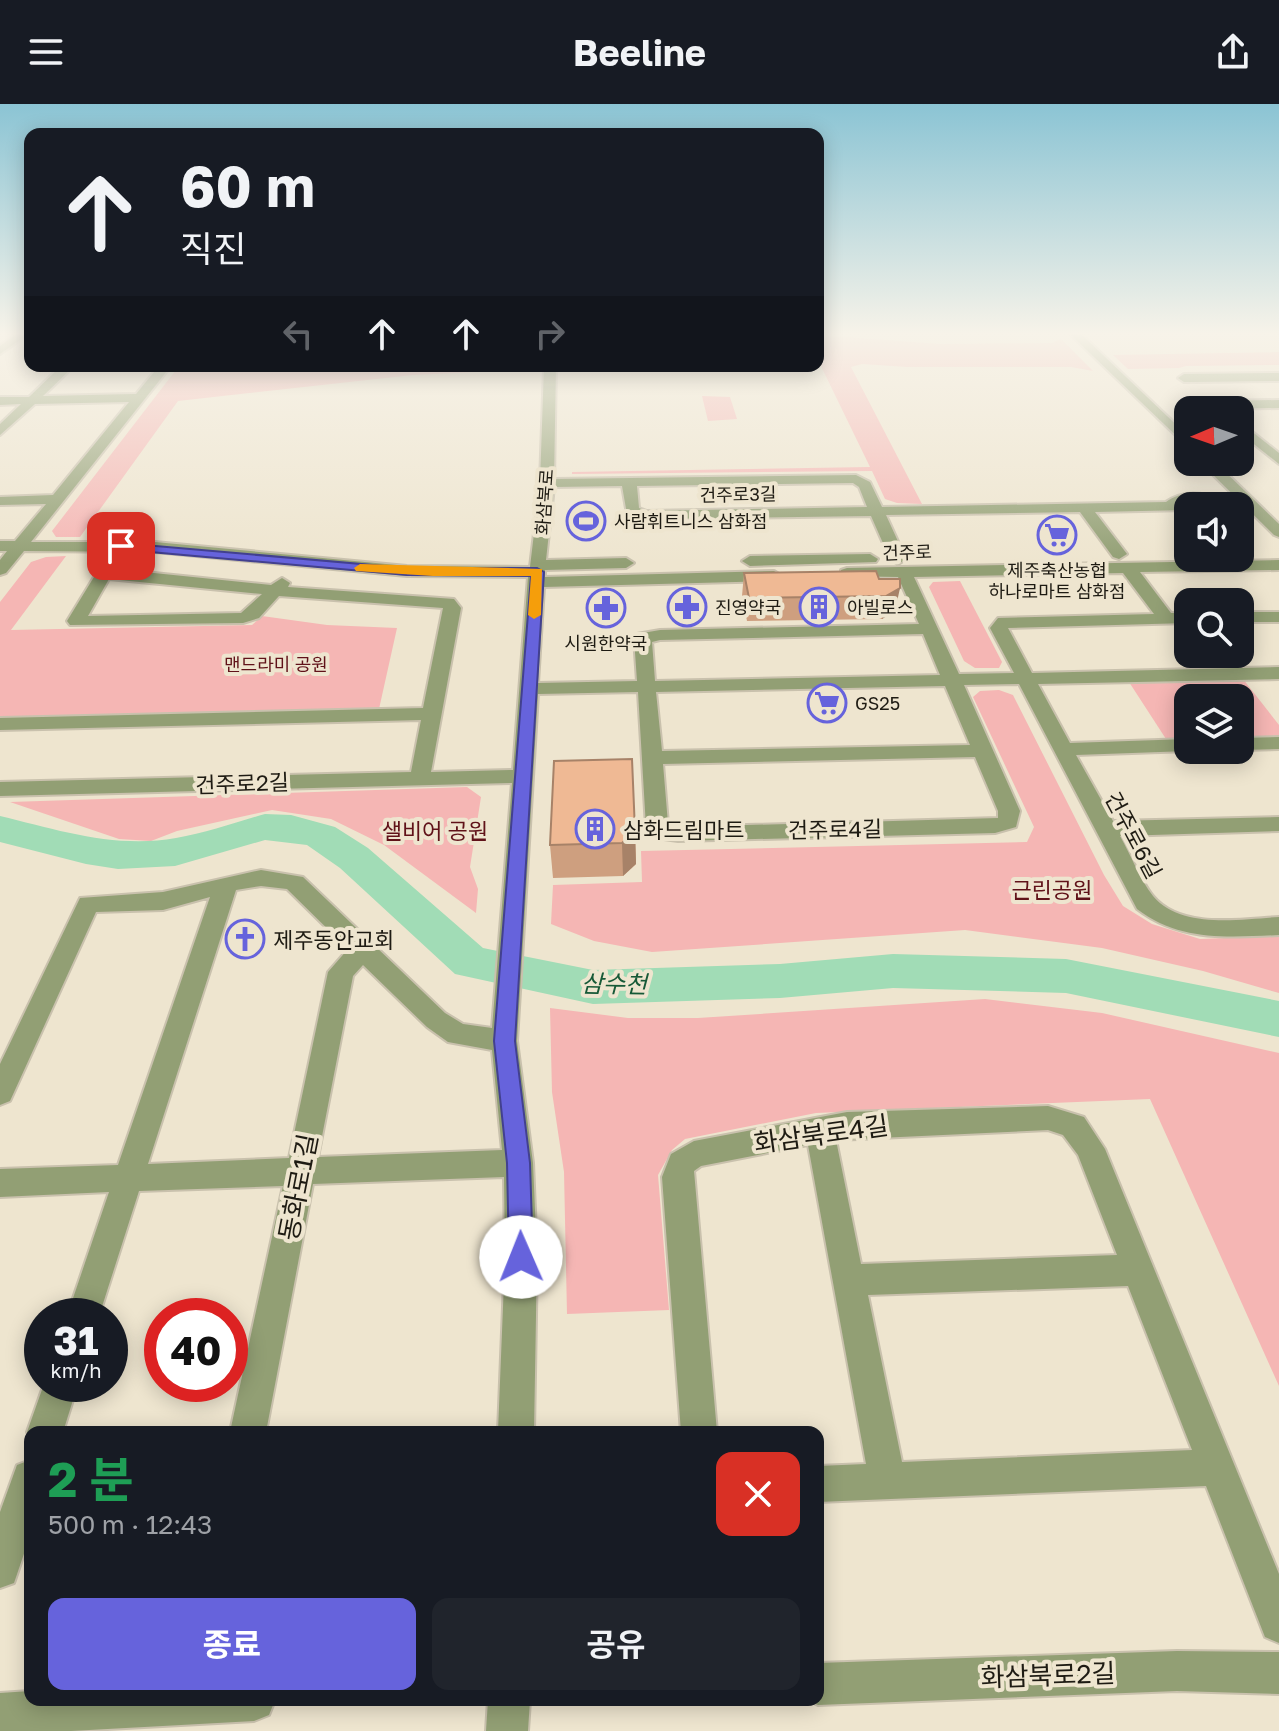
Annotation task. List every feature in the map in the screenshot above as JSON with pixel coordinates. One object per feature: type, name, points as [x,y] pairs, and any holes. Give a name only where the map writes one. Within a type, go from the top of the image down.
[{"type":"street","points":[[0,431],[21,411]]},
{"type":"street","points":[[0,570],[130,411]]},
{"type":"street","name":"화삼북로","points":[[504,1041],[547,483],[549,411]]},
{"type":"street","points":[[1156,411],[1174,428]]},
{"type":"street","points":[[1254,433],[1279,434]]},
{"type":"street","points":[[1254,441],[1279,460]]},
{"type":"street","points":[[1221,476],[1279,532]]},
{"type":"street","name":"건주로3길","points":[[547,483],[851,478],[865,485],[901,565]]},
{"type":"street","name":"건주로3길","points":[[629,482],[632,511],[639,515],[876,511]]},
{"type":"street","points":[[0,501],[58,499]]},
{"type":"street","points":[[1155,506],[1174,501]]},
{"type":"street","points":[[876,511],[1174,506]]},
{"type":"street","points":[[1084,507],[1166,618]]},
{"type":"street","name":"건주로","points":[[0,546],[121,546],[433,572],[655,579],[901,565]]},
{"type":"street","points":[[121,546],[75,618],[76,621],[243,618],[253,614],[304,562]]},
{"type":"street","points":[[1254,551],[1279,550]]},
{"type":"street","name":"건주로","points":[[1123,561],[1174,554]]},
{"type":"street","name":"건주로","points":[[538,573],[719,562],[901,565],[1123,561],[1279,565]]},
{"type":"street","points":[[655,579],[618,572],[719,562]]},
{"type":"street","name":"건주로4길","points":[[901,565],[930,629],[953,681],[1009,811],[1010,818],[1004,825],[665,833],[657,827],[642,642],[651,636],[930,629]]},
{"type":"street","points":[[103,573],[451,605],[420,777]]},
{"type":"street","points":[[1254,617],[1279,617]]},
{"type":"street","name":"건주로6길","points":[[1174,618],[1000,624],[999,628],[1145,903],[1170,921],[1194,928],[1279,926]]},
{"type":"street","points":[[529,689],[1279,673]]},
{"type":"street","points":[[0,724],[432,714]]},
{"type":"street","points":[[1254,744],[1279,743]]},
{"type":"street","points":[[1061,749],[1174,745]]},
{"type":"street","points":[[651,758],[983,751]]},
{"type":"street","name":"건주로2길","points":[[0,789],[524,776]]},
{"type":"street","points":[[1104,829],[1279,824]]},
{"type":"street","points":[[0,1093],[88,904],[163,901],[266,877],[295,883],[436,1020],[457,1034],[504,1041],[518,1163],[521,1257],[516,1426]]},
{"type":"street","points":[[89,1298],[226,884]]},
{"type":"street","name":"동화로1길","points":[[249,1426],[341,972],[362,950]]},
{"type":"street","name":"화삼북로4길","points":[[698,1426],[677,1177],[681,1163],[694,1154],[819,1129],[1048,1118],[1068,1121],[1080,1132],[1090,1149],[1279,1623]]},
{"type":"street","points":[[819,1129],[888,1481]]},
{"type":"street","points":[[0,1183],[518,1163]]},
{"type":"street","points":[[849,1280],[1139,1270]]},
{"type":"street","points":[[47,1426],[55,1402]]},
{"type":"street","points":[[824,1484],[1217,1467]]},
{"type":"street","points":[[0,1569],[24,1496]]},
{"type":"street","name":"화삼북로2길","points":[[824,1684],[1177,1671],[1279,1673]]},
{"type":"street","points":[[0,1714],[119,1706]]},
{"type":"street","points":[[507,1731],[509,1706]]},
{"type":"green space","points":[[144,411],[171,411],[80,537],[56,537],[52,531]]},
{"type":"green space","points":[[706,411],[734,411],[737,419],[708,421]]},
{"type":"green space","points":[[843,411],[874,411],[922,504],[885,499],[872,471],[572,474],[572,472],[870,467]]},
{"type":"green space","name":"맨드라미 공원","points":[[66,556],[11,630],[252,625],[262,616],[327,625],[397,628],[379,709],[0,717],[0,602],[31,562]]},
{"type":"green space","points":[[960,581],[1002,662],[999,668],[975,668],[964,661],[929,587],[933,582]]},
{"type":"green space","points":[[1243,679],[1247,684],[1174,684],[1174,739],[1166,739],[1129,682]]},
{"type":"green space","name":"근린공원","points":[[999,690],[1013,695],[1104,875],[1123,906],[1152,924],[1200,939],[1279,936],[1279,993],[1203,971],[1102,948],[965,930],[652,952],[594,941],[551,924],[553,885],[642,882],[641,851],[1027,842],[1034,827],[973,697],[980,691]]},
{"type":"green space","points":[[1254,693],[1279,725],[1279,736],[1254,737]]},
{"type":"green space","name":"샐비어 공원","points":[[467,787],[481,797],[470,867],[478,889],[476,913],[384,845],[331,819],[272,810],[177,831],[151,841],[119,839],[10,802]]},
{"type":"green space","points":[[985,999],[1102,1013],[1279,1053],[1279,1386],[1150,1099],[816,1113],[685,1139],[672,1150],[658,1175],[669,1310],[567,1314],[564,1172],[552,1092],[550,1008],[628,1018],[698,1018]]},
{"type":"building","points":[[876,571],[879,579],[900,579],[900,588],[886,596],[749,598],[744,573]]},
{"type":"building","points":[[632,759],[635,831],[622,843],[550,845],[554,761]]},
{"type":"waterway","name":"삼수천","points":[[0,829],[86,851],[118,855],[175,852],[265,827],[291,828],[321,836],[354,858],[470,962],[593,987],[780,981],[893,971],[1066,976],[1279,1019]]},
{"type":"slow traffic","points":[[360,568],[537,572],[534,615]]},
{"type":"place","name":"사람휘트니스 삼화점","points":[[586,521]]},
{"type":"place","name":"제주축산농협 하나로마트 삼화점","points":[[1057,535]]},
{"type":"place","name":"진영약국","points":[[687,607]]},
{"type":"place","name":"아빌로스","points":[[819,607]]},
{"type":"place","name":"시원한약국","points":[[606,608]]},
{"type":"place","name":"GS25","points":[[827,703]]},
{"type":"place","name":"삼화드림마트","points":[[595,829]]},
{"type":"place","name":"제주동안교회","points":[[245,939]]},
{"type":"route","points":[[121,546],[407,571],[537,572],[504,1041],[518,1163],[521,1257]]}]
